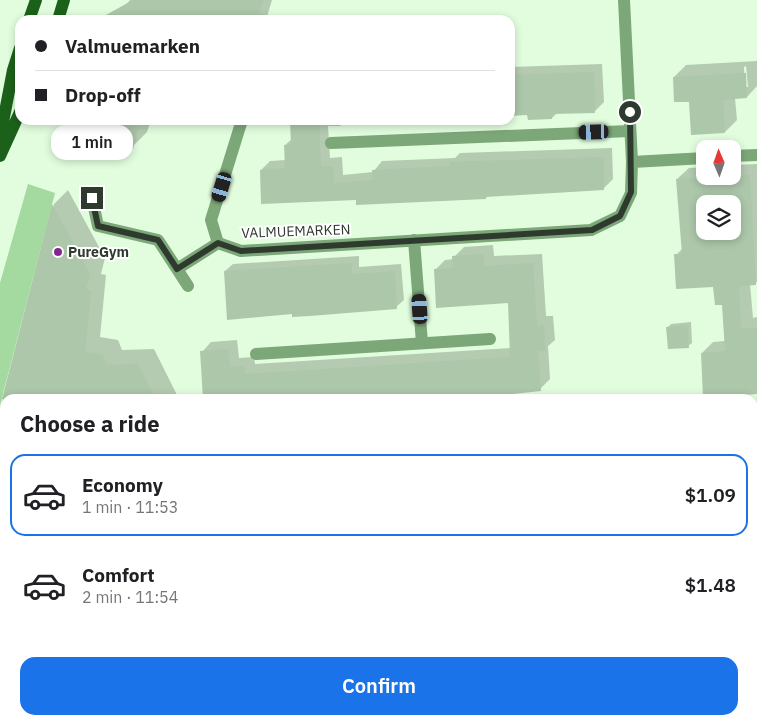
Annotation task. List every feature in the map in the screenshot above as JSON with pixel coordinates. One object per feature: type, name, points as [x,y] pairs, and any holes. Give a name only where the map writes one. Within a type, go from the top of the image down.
[{"type":"main road","points":[[31,15],[36,0]]},
{"type":"main road","points":[[60,15],[64,0]]},
{"type":"main road","points":[[0,138],[15,64]]},
{"type":"main road","points":[[0,156],[15,123]]},
{"type":"street","name":"VALMUEMARKEN","points":[[218,243],[241,251],[592,230],[620,216],[631,192],[632,162],[624,0]]},
{"type":"street","points":[[177,269],[218,243],[211,220],[240,125]]},
{"type":"street","points":[[331,142],[630,131]]},
{"type":"street","points":[[741,156],[757,155]]},
{"type":"street","points":[[632,162],[696,158]]},
{"type":"street","points":[[92,198],[98,226],[158,240],[188,286]]},
{"type":"street","points":[[414,240],[422,343]]},
{"type":"street","points":[[256,354],[490,339]]},
{"type":"shaded area","points":[[28,184],[55,193],[3,394],[0,394],[0,283]]},
{"type":"building","points":[[133,0],[263,0],[258,15],[106,15]]},
{"type":"building","points":[[594,72],[595,113],[552,114],[552,119],[528,120],[527,115],[515,116],[515,75]]},
{"type":"building","points":[[746,73],[747,98],[723,100],[725,133],[691,135],[689,102],[674,102],[673,77]]},
{"type":"building","points":[[121,125],[140,125],[133,149],[115,144]]},
{"type":"building","points":[[290,125],[319,125],[321,166],[333,166],[334,183],[373,180],[372,170],[450,166],[449,162],[604,157],[604,190],[486,197],[486,199],[356,205],[356,200],[261,204],[260,170],[285,168],[284,145],[291,145]]},
{"type":"building","points":[[741,175],[750,175],[756,285],[739,286],[741,329],[757,328],[757,394],[703,394],[701,353],[725,351],[722,305],[715,305],[713,287],[676,289],[674,254],[682,254],[676,179],[696,178],[696,185],[741,185]]},
{"type":"building","points":[[52,204],[90,274],[86,289],[91,291],[85,352],[103,355],[106,365],[138,364],[153,394],[3,394]]},
{"type":"building","points":[[484,254],[484,266],[533,263],[537,326],[544,325],[545,351],[538,351],[541,391],[512,394],[203,394],[200,351],[228,349],[230,367],[245,366],[245,374],[510,357],[508,303],[436,308],[434,269],[453,268],[452,256]]},
{"type":"building","points":[[352,263],[352,274],[395,271],[397,309],[292,317],[292,314],[227,320],[224,271]]},
{"type":"building","points":[[687,325],[689,348],[668,349],[666,327]]},
{"type":"place","name":"PureGym","points":[[58,252]]},
{"type":"route","points":[[92,198],[98,226],[158,240],[177,269],[218,243],[241,251],[592,230],[620,216],[631,192],[630,112]]}]
